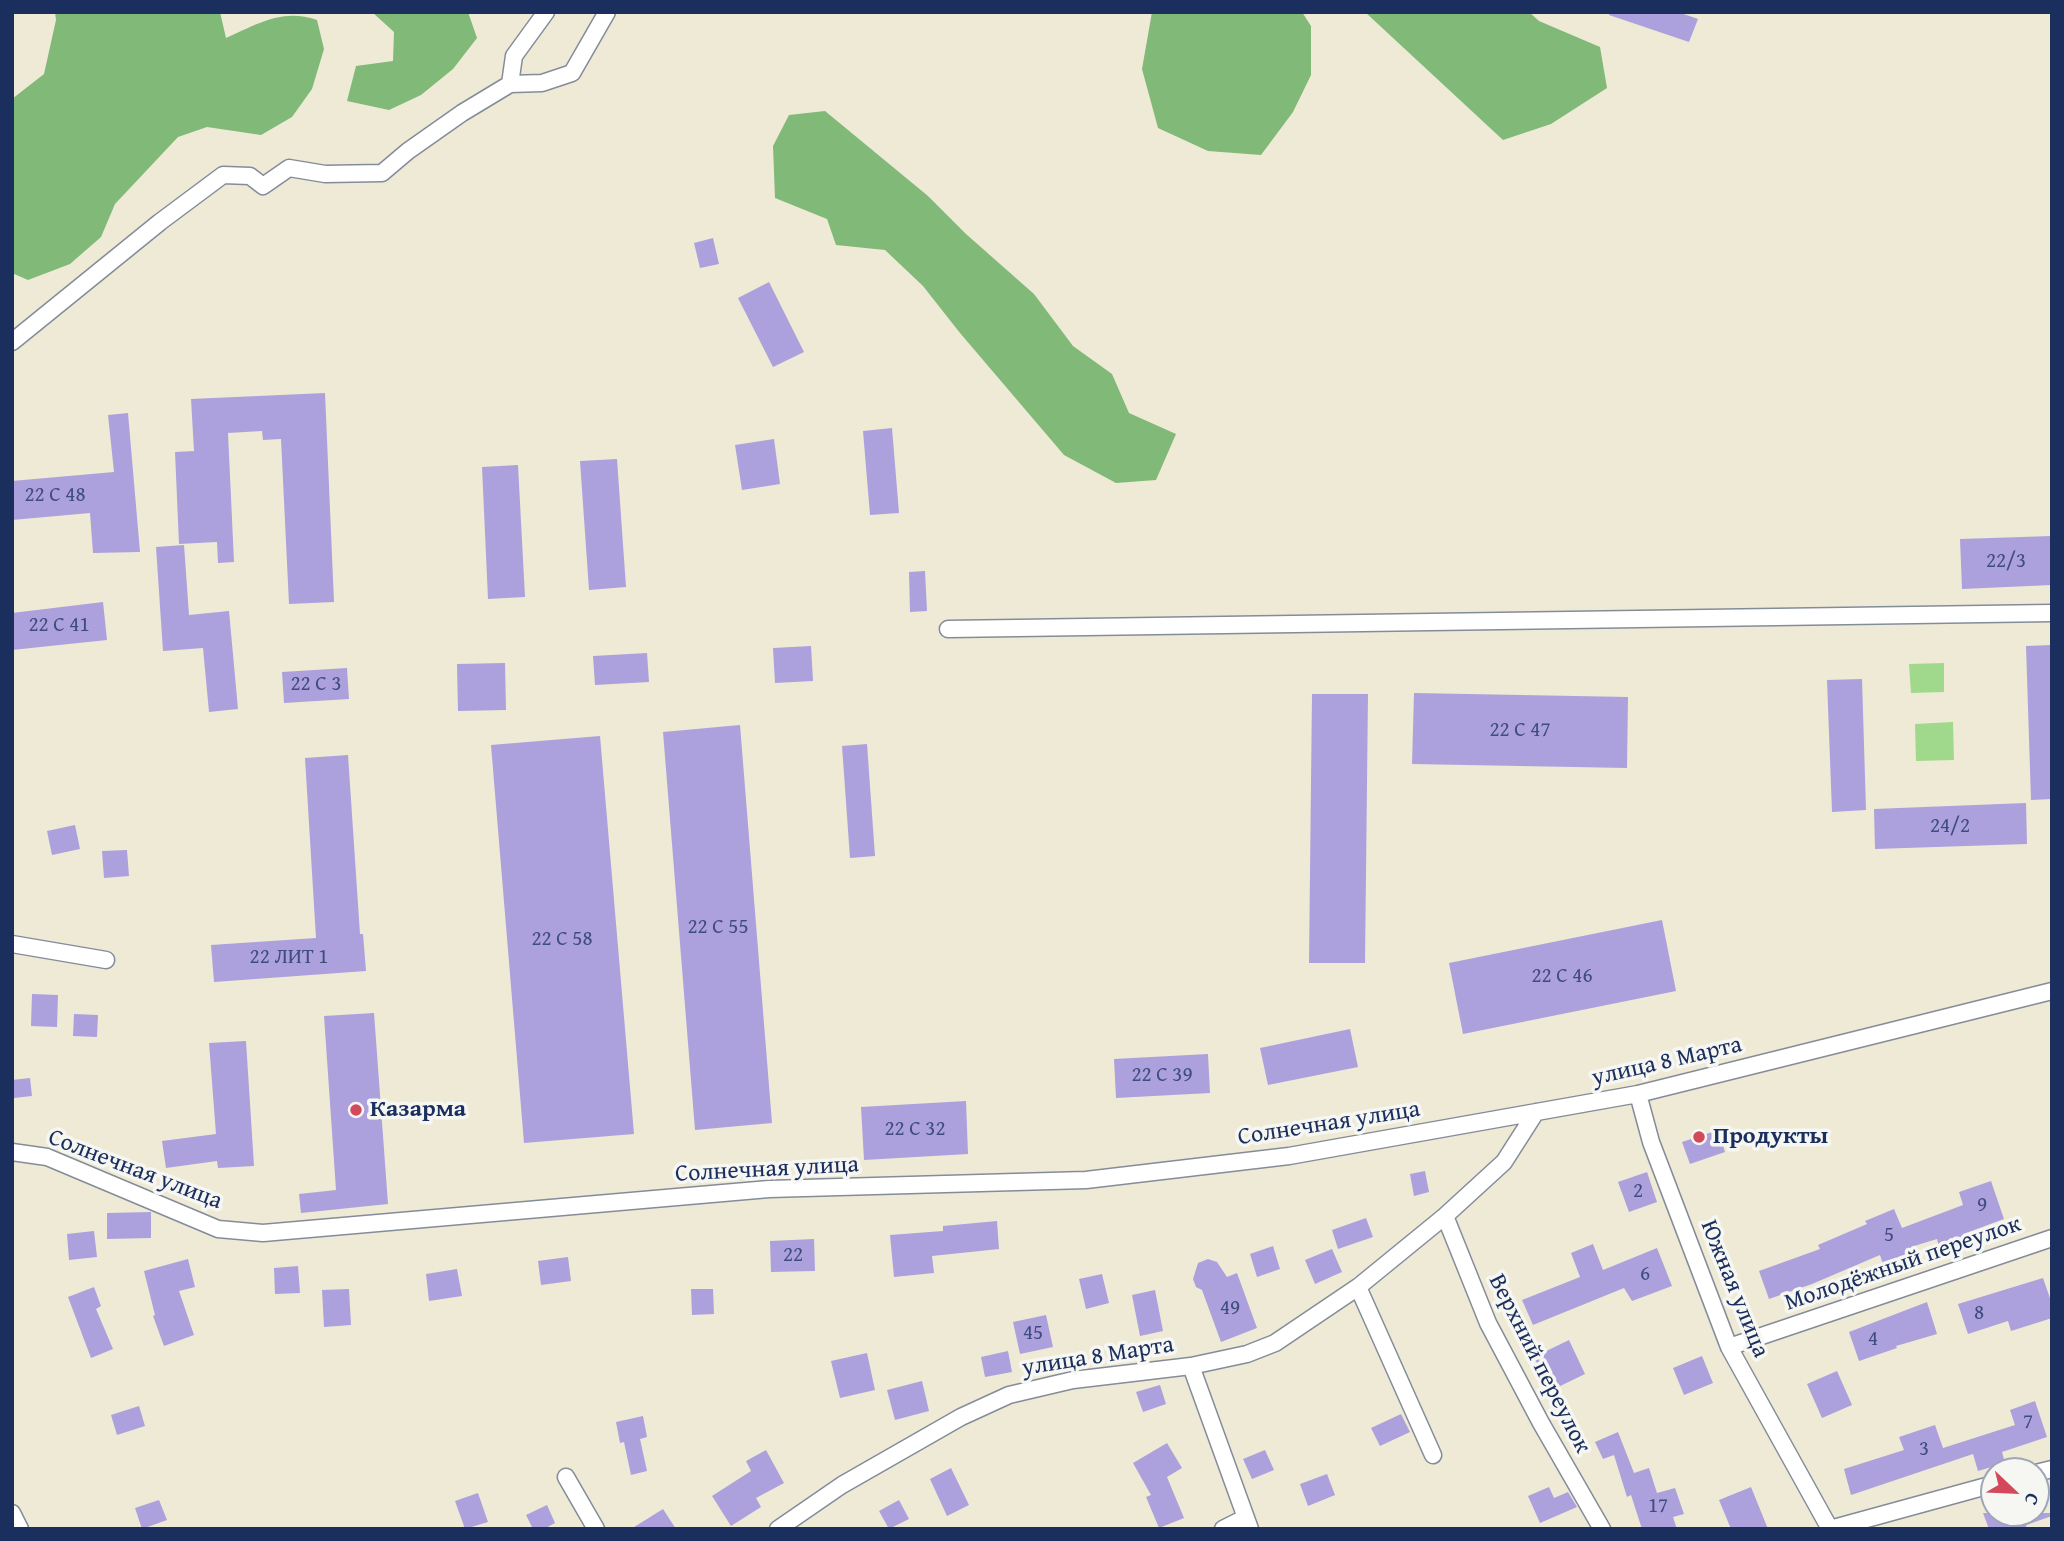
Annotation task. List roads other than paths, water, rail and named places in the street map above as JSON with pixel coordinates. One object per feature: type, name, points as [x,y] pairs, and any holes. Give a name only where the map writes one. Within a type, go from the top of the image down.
[{"type":"street","points":[[510,85],[514,56],[546,12]]},
{"type":"street","points":[[12,342],[160,222],[223,175],[250,176],[263,186],[289,168],[325,174],[382,173],[462,113],[510,85],[542,83],[572,73],[607,12]]},
{"type":"street","points":[[948,629],[2052,613]]},
{"type":"street","points":[[12,944],[106,960]]},
{"type":"street","name":"улица 8 Марта","points":[[778,1529],[842,1485],[961,1417],[1009,1395],[1073,1381],[1191,1366],[1247,1354],[1275,1343],[1358,1287],[1445,1216],[1504,1162],[1536,1112],[1638,1094],[2052,991]]},
{"type":"street","name":"Южная улица","points":[[1638,1094],[1651,1142],[1728,1347],[1830,1529]]},
{"type":"street","name":"Солнечная улица","points":[[12,1152],[47,1157],[218,1229],[264,1233],[769,1189],[1086,1180],[1289,1156],[1536,1112]]},
{"type":"street","name":"Верхний переулок","points":[[1445,1216],[1488,1323],[1602,1529]]},
{"type":"street","name":"Молодёжный переулок","points":[[1728,1347],[2052,1238]]},
{"type":"street","points":[[1358,1287],[1433,1455]]},
{"type":"street","points":[[1191,1366],[1248,1524],[1223,1529]]},
{"type":"street","points":[[566,1477],[596,1529]]},
{"type":"street","points":[[1830,1529],[1980,1489]]},
{"type":"place","name":"Казарма","points":[[356,1110]]},
{"type":"place","name":"Продукты","points":[[1699,1137]]}]
